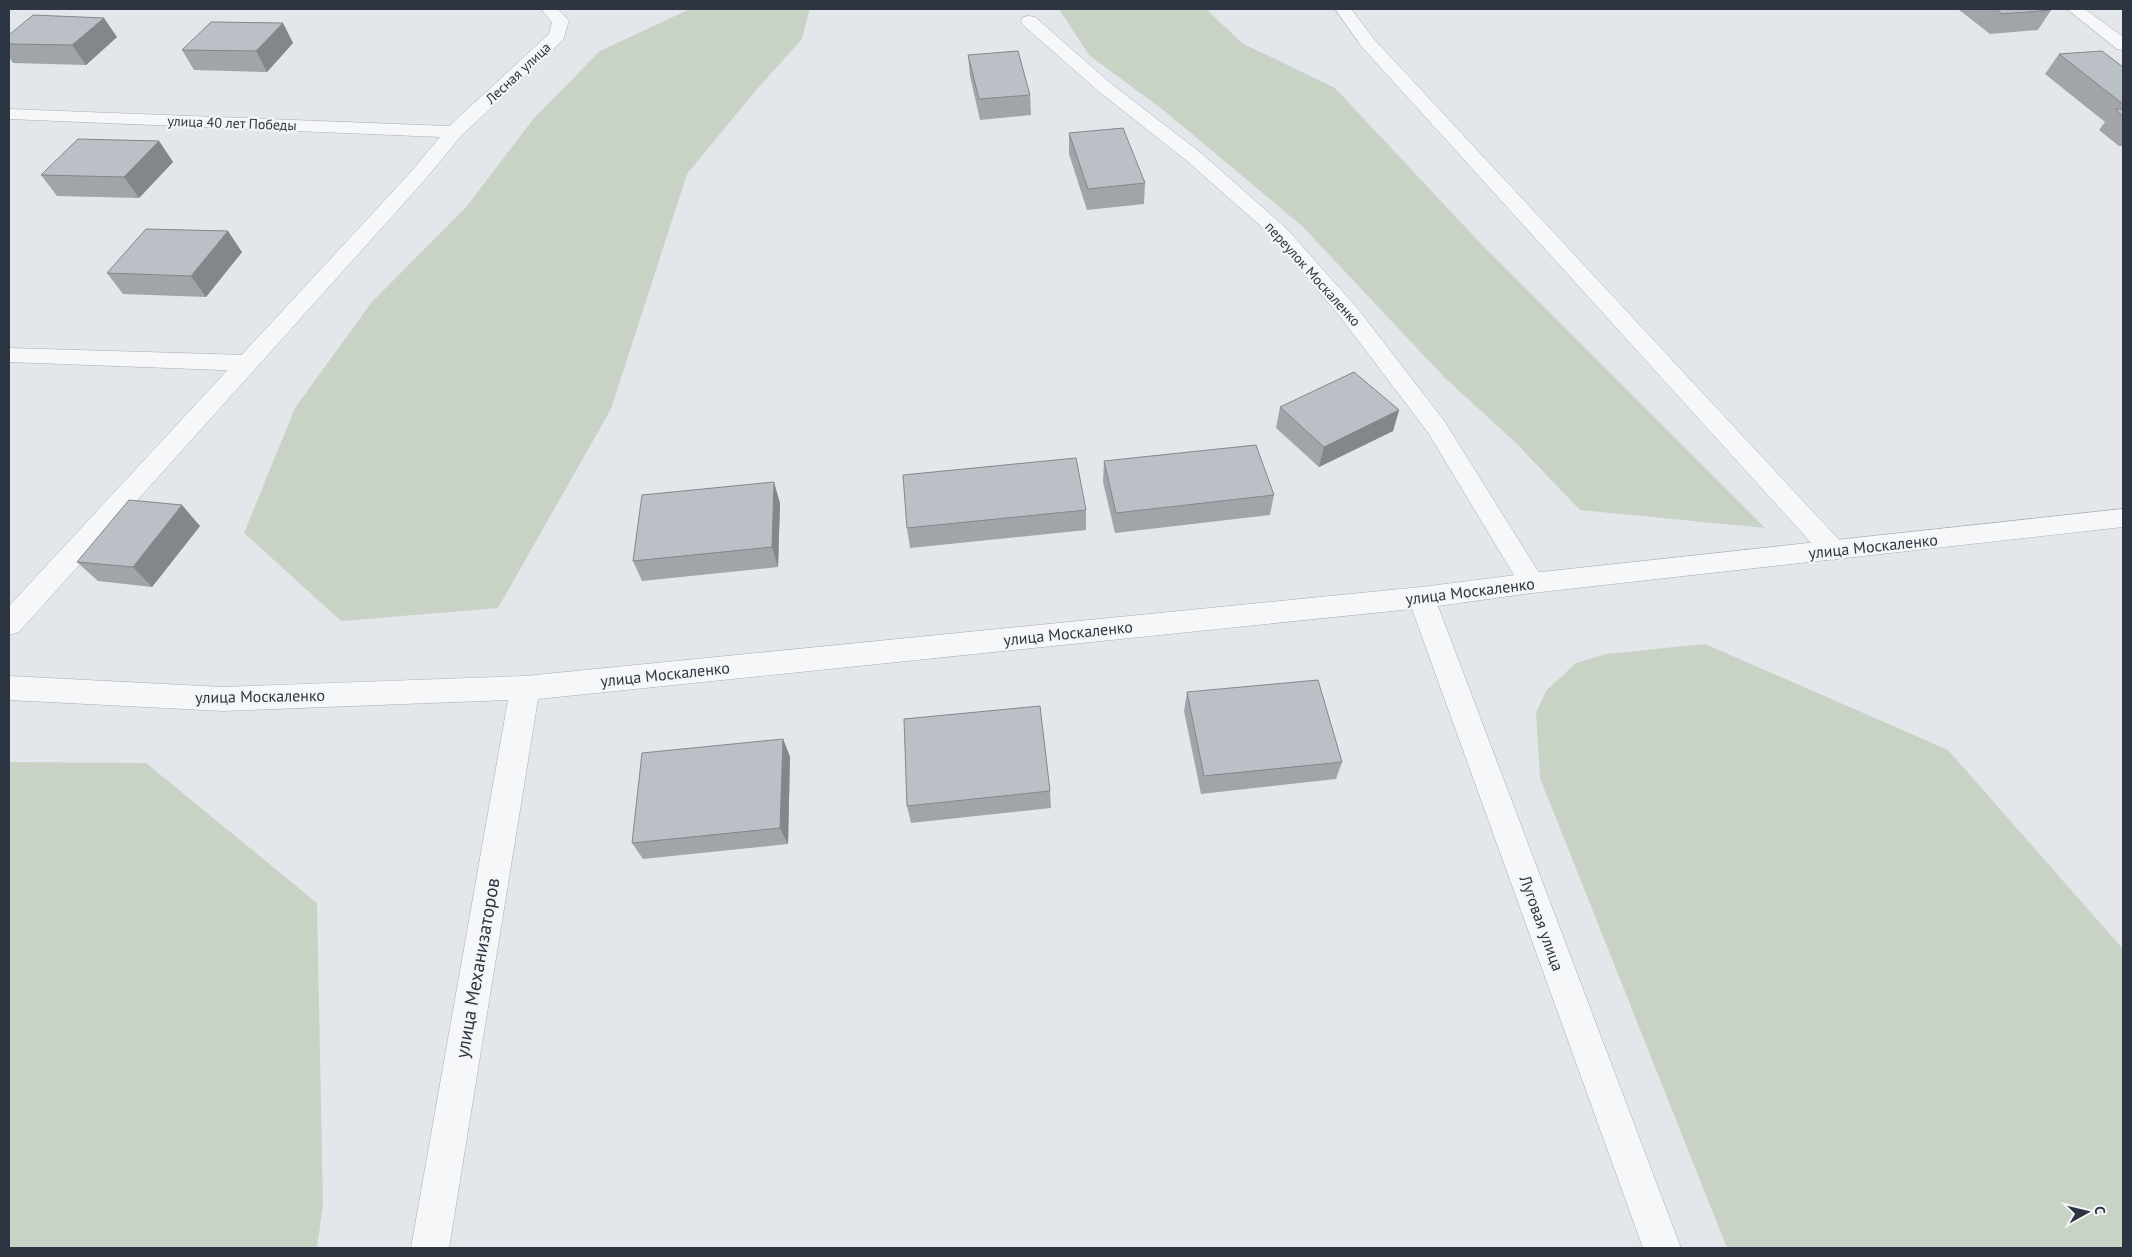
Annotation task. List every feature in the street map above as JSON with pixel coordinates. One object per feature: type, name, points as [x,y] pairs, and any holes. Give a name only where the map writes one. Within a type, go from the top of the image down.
[{"type":"street","name":"Лесная улица","points":[[454,132],[557,36],[561,21],[549,9]]},
{"type":"street","points":[[1343,9],[1368,43],[1834,550]]},
{"type":"street","points":[[2074,9],[2123,45]]},
{"type":"street","name":"переулок Москаленко","points":[[1029,21],[1104,86],[1194,157],[1280,233],[1350,314],[1437,428],[1532,583]]},
{"type":"street","name":"улица 40 лет Победы","points":[[9,114],[454,132]]},
{"type":"street","points":[[9,624],[416,178],[454,132]]},
{"type":"street","points":[[9,355],[248,363]]},
{"type":"street","name":"улица Москаленко","points":[[9,688],[223,699],[525,688],[1421,598],[1532,583],[2123,518]]},
{"type":"street","name":"Луговая улица","points":[[1421,598],[1662,1248]]},
{"type":"street","name":"улица Механизаторов","points":[[430,1248],[525,688]]},
{"type":"green space","points":[[690,9],[811,9],[802,39],[757,89],[687,174],[611,409],[498,608],[341,621],[244,533],[295,408],[371,303],[467,206],[534,118],[600,51]]},
{"type":"green space","points":[[1059,9],[1206,9],[1242,43],[1335,88],[1483,246],[1765,528],[1580,510],[1516,443],[1445,378],[1303,227],[1167,113],[1089,55]]},
{"type":"green space","points":[[1705,644],[1948,750],[2123,949],[2123,1248],[1727,1248],[1540,778],[1536,713],[1546,691],[1576,663],[1606,654]]},
{"type":"green space","points":[[9,762],[146,763],[317,903],[323,1205],[317,1248],[9,1248]]},
{"type":"building","points":[[1996,9],[2049,9],[2051,10],[2002,14]]},
{"type":"building","points":[[33,15],[104,18],[72,45],[9,44],[9,35]]},
{"type":"building","points":[[211,22],[283,23],[256,51],[182,50]]},
{"type":"building","points":[[1018,51],[1030,95],[979,99],[968,55]]},
{"type":"building","points":[[2102,51],[2123,67],[2123,104],[2059,54]]},
{"type":"building","points":[[2115,109],[2123,109],[2123,116]]},
{"type":"building","points":[[1123,128],[1145,183],[1088,189],[1069,133]]},
{"type":"building","points":[[78,139],[159,141],[124,177],[41,175]]},
{"type":"building","points":[[146,229],[228,231],[191,276],[107,273]]},
{"type":"building","points":[[1354,372],[1399,410],[1324,447],[1280,407]]},
{"type":"building","points":[[1256,445],[1274,495],[1116,513],[1104,461]]},
{"type":"building","points":[[1076,458],[1086,510],[907,528],[903,475]]},
{"type":"building","points":[[774,482],[772,547],[633,561],[642,495]]},
{"type":"building","points":[[129,500],[182,505],[133,567],[77,562]]},
{"type":"building","points":[[1318,680],[1342,762],[1204,776],[1187,692]]},
{"type":"building","points":[[1040,706],[1050,791],[907,806],[904,719]]},
{"type":"building","points":[[783,739],[780,828],[632,843],[642,753]]}]
